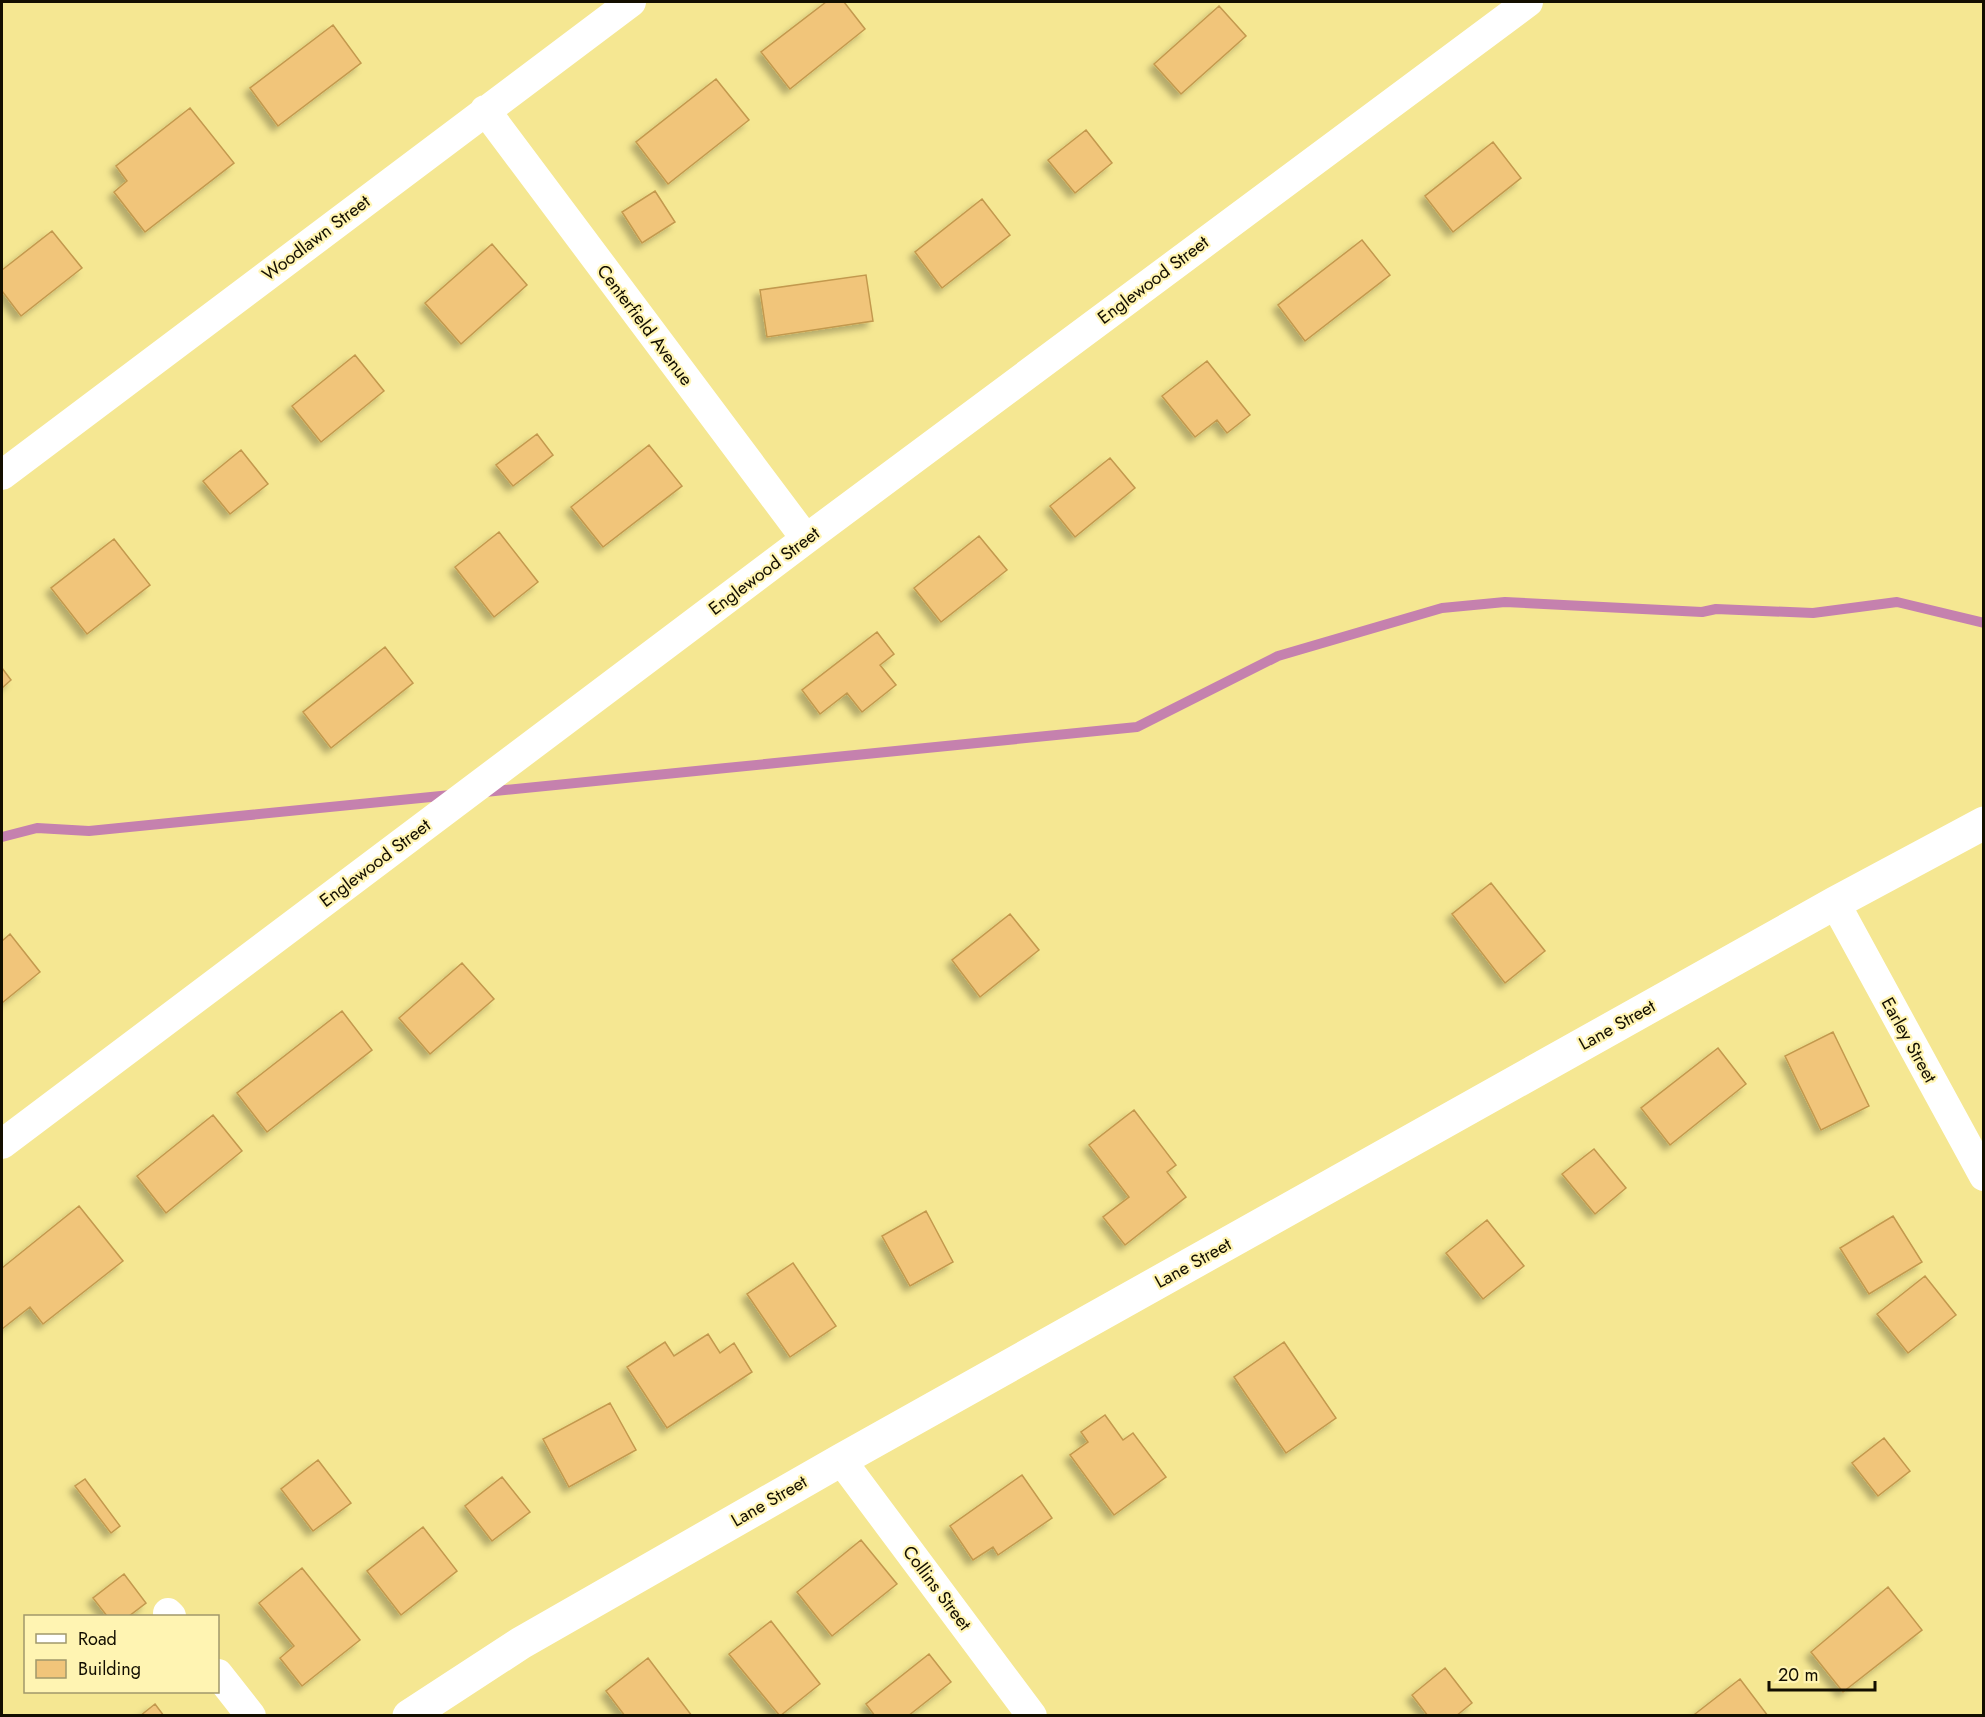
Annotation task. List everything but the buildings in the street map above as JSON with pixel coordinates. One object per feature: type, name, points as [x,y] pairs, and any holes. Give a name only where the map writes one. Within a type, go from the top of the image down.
[{"type":"main road","name":"Lane Street","points":[[409,1716],[521,1643],[842,1460],[1835,903],[1983,823]]},
{"type":"street","name":"Woodlawn Street","points":[[2,475],[631,2]]},
{"type":"street","name":"Englewood Street","points":[[2,1144],[806,539],[1528,2]]},
{"type":"street","name":"Centerfield Avenue","points":[[485,110],[806,539]]},
{"type":"street","name":"Earley Street","points":[[1835,903],[1983,1176]]},
{"type":"street","name":"Collins Street","points":[[842,1460],[1032,1716]]},
{"type":"street","points":[[219,1675],[251,1716]]},
{"type":"waterway","points":[[485,792],[1137,727],[1278,656],[1442,608],[1505,602],[1702,612],[1716,609],[1813,613],[1897,602],[1984,623]]},
{"type":"waterway","points":[[2,837],[37,828],[89,831],[451,795]]}]
